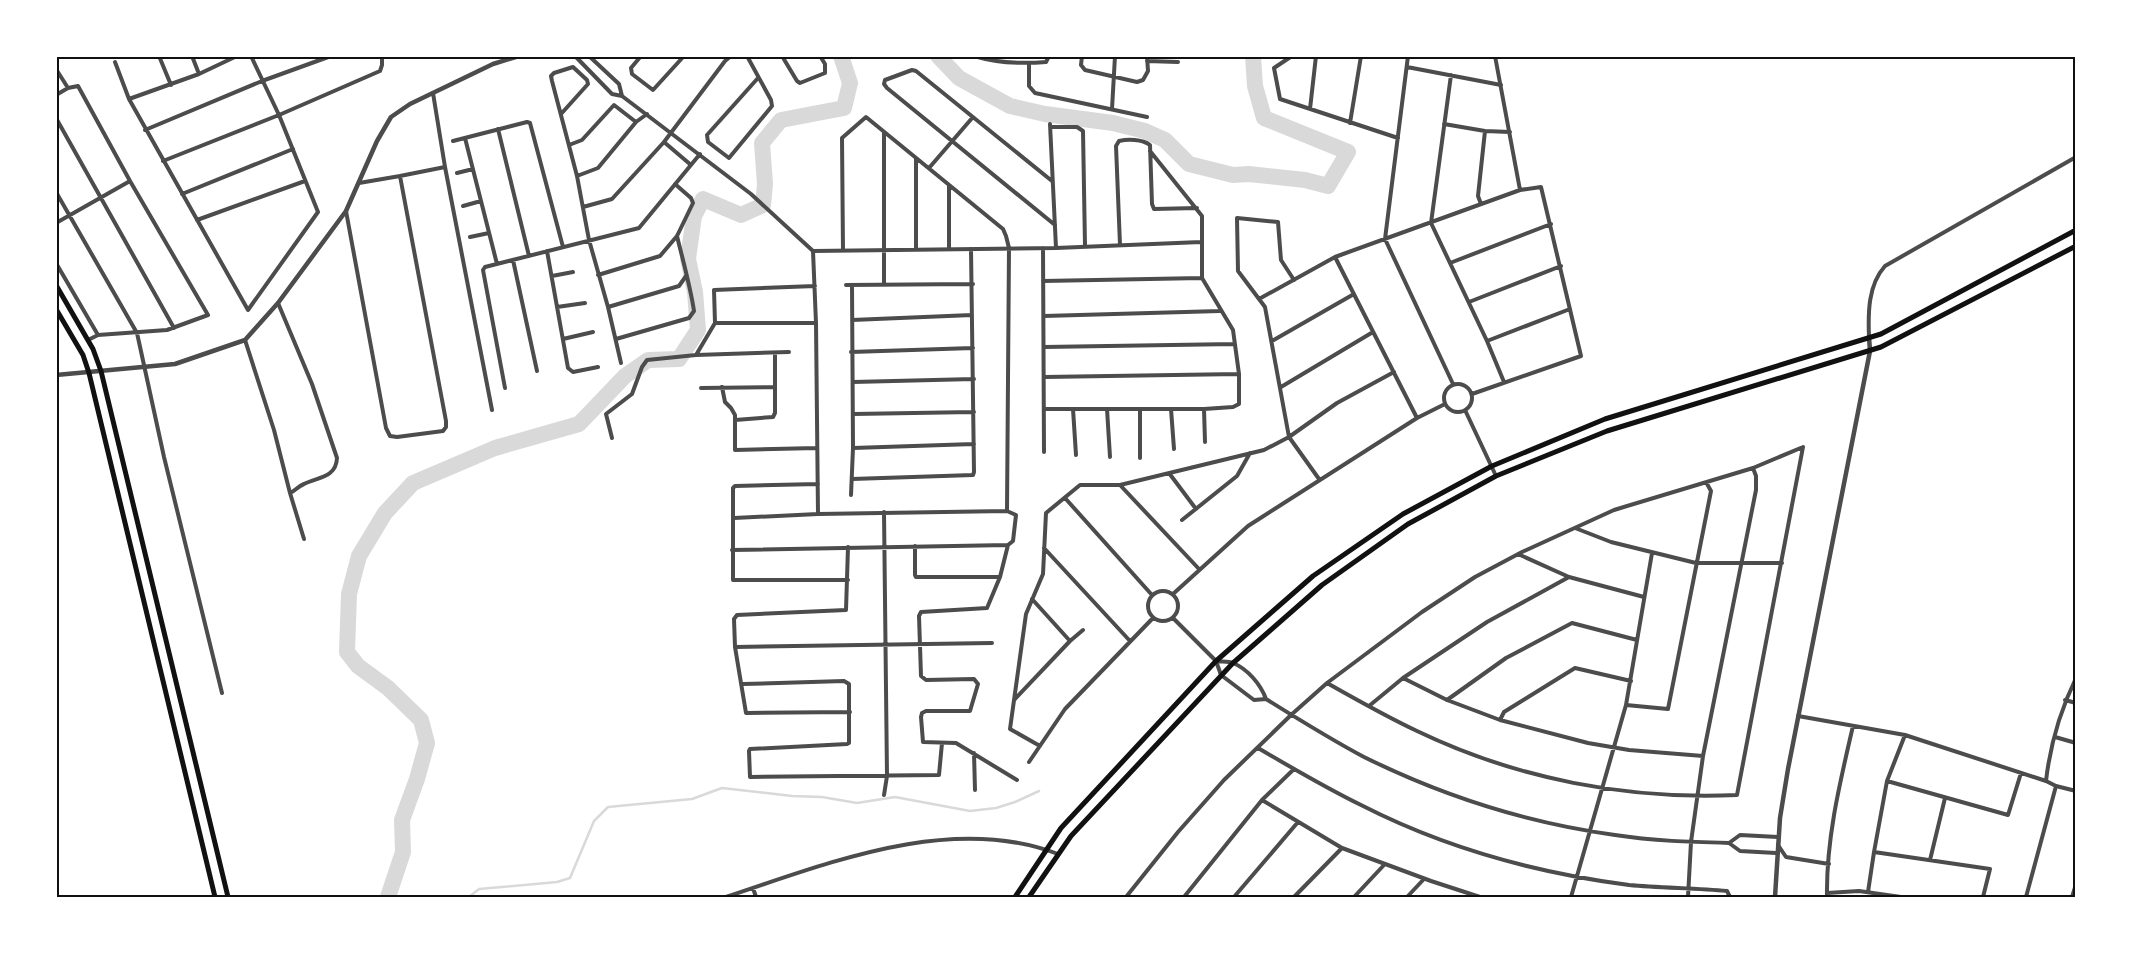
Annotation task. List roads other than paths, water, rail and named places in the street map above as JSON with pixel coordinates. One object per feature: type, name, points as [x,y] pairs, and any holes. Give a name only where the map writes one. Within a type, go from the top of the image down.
[{"type":"main road","points":[[1015,897],[1061,828],[1216,662],[1313,576],[1403,514],[1492,466],[1605,419],[1881,334],[2076,230]]},
{"type":"main road","points":[[1029,897],[1071,836],[1233,663],[1322,585],[1408,524],[1496,476],[1607,431],[1881,347],[2076,246]]},
{"type":"main road","points":[[56,286],[88,340],[101,371],[228,897]]},
{"type":"main road","points":[[56,309],[83,355],[90,373],[215,897]]},
{"type":"street","points":[[159,56],[171,85]]},
{"type":"street","points":[[192,56],[199,74]]},
{"type":"street","points":[[129,99],[199,74],[237,56]]},
{"type":"street","points":[[115,62],[129,99],[145,130],[248,310],[318,212],[279,115],[251,56]]},
{"type":"street","points":[[145,130],[331,56]]},
{"type":"street","points":[[163,161],[279,115],[380,71],[382,56]]},
{"type":"street","points":[[56,375],[175,364],[245,340],[278,303],[346,211],[377,141],[390,117],[410,104],[492,64],[519,56]]},
{"type":"street","points":[[575,56],[612,94],[622,96],[700,154],[751,194],[813,251],[1056,248],[1201,242]]},
{"type":"street","points":[[589,56],[619,84],[622,96]]},
{"type":"street","points":[[641,56],[631,68],[632,74],[653,90],[684,56]]},
{"type":"street","points":[[583,207],[612,199],[664,142],[725,61],[731,56]]},
{"type":"street","points":[[747,56],[771,100],[772,106],[729,158],[708,142],[707,135],[758,78]]},
{"type":"street","points":[[782,56],[797,82],[800,83],[825,73],[825,64],[820,56]]},
{"type":"street","points":[[974,56],[1018,64],[1046,62],[1049,56]]},
{"type":"street","points":[[1018,56],[1018,64]]},
{"type":"street","points":[[1082,56],[1081,66],[1085,70],[1114,75],[1136,82],[1142,81],[1148,71],[1147,59],[1178,62]]},
{"type":"street","points":[[1112,109],[1114,56]]},
{"type":"street","points":[[1292,56],[1274,68],[1280,99],[1398,138]]},
{"type":"street","points":[[1310,109],[1316,56]]},
{"type":"street","points":[[1350,123],[1361,56]]},
{"type":"street","points":[[1408,56],[1385,239],[1453,384]]},
{"type":"street","points":[[1495,56],[1520,190]]},
{"type":"street","points":[[1029,64],[1029,86],[1035,92],[1147,117]]},
{"type":"street","points":[[561,114],[588,84],[588,80],[573,67],[554,73],[551,76],[577,176],[589,240],[608,307],[621,363]]},
{"type":"street","points":[[1407,67],[1501,85]]},
{"type":"street","points":[[56,69],[68,88]]},
{"type":"street","points":[[1052,181],[916,71],[912,70],[885,80],[884,84],[887,88],[1055,225]]},
{"type":"street","points":[[1451,75],[1431,223],[1488,341],[1504,382]]},
{"type":"street","points":[[56,95],[68,88],[78,86],[130,181],[208,315],[174,328],[137,333],[98,335],[88,340]]},
{"type":"street","points":[[433,93],[445,167],[492,410]]},
{"type":"street","points":[[569,144],[582,140],[614,105],[636,122]]},
{"type":"street","points":[[577,176],[598,168],[636,122],[647,114]]},
{"type":"street","points":[[843,251],[842,138],[866,117],[1003,229],[1009,248],[1007,511]]},
{"type":"street","points":[[929,168],[954,142],[973,117]]},
{"type":"street","points":[[56,118],[174,328]]},
{"type":"street","points":[[453,141],[527,122],[530,123],[563,247]]},
{"type":"street","points":[[1444,124],[1485,131],[1510,132]]},
{"type":"street","points":[[1056,248],[1050,126],[1077,127],[1083,131],[1085,246]]},
{"type":"street","points":[[498,129],[529,256]]},
{"type":"street","points":[[1481,204],[1478,196],[1485,131]]},
{"type":"street","points":[[884,132],[884,285]]},
{"type":"street","points":[[465,138],[497,264]]},
{"type":"street","points":[[1120,245],[1116,146],[1119,141],[1125,139],[1150,144],[1152,204],[1154,209],[1197,208]]},
{"type":"street","points":[[664,142],[691,165]]},
{"type":"street","points":[[182,194],[293,150]]},
{"type":"street","points":[[1044,409],[1204,409],[1234,407],[1239,404],[1239,374],[1233,330],[1202,278],[1202,216],[1150,152]]},
{"type":"street","points":[[505,388],[483,270],[485,267],[639,228],[700,154]]},
{"type":"street","points":[[1775,897],[1776,853],[1784,789],[1870,350],[1869,315],[1873,286],[1877,275],[1885,266],[2076,157]]},
{"type":"street","points":[[916,158],[916,250]]},
{"type":"street","points":[[359,183],[445,167]]},
{"type":"street","points":[[457,173],[473,170]]},
{"type":"street","points":[[346,211],[386,428],[390,436],[397,437],[442,431],[446,427],[446,421],[400,176]]},
{"type":"street","points":[[56,223],[130,181]]},
{"type":"street","points":[[197,220],[305,181]]},
{"type":"street","points":[[598,275],[660,256],[678,236],[693,203],[675,184]]},
{"type":"street","points":[[949,185],[949,249]]},
{"type":"street","points":[[1259,299],[1335,257],[1520,190],[1541,187],[1581,356],[1472,394]]},
{"type":"street","points":[[56,192],[137,333],[164,457],[222,693]]},
{"type":"street","points":[[463,206],[481,201]]},
{"type":"street","points":[[1294,280],[1281,260],[1278,222],[1237,218],[1238,271],[1265,307],[1289,437],[1319,479]]},
{"type":"street","points":[[1450,263],[1551,224]]},
{"type":"street","points":[[470,238],[489,233]]},
{"type":"street","points":[[616,339],[689,318],[694,311],[690,284],[686,276],[678,236]]},
{"type":"street","points":[[1043,248],[1044,452]]},
{"type":"street","points":[[852,479],[970,477],[974,472],[973,284],[971,249]]},
{"type":"street","points":[[547,251],[570,371],[598,367]]},
{"type":"street","points":[[813,251],[816,323],[818,514]]},
{"type":"street","points":[[1335,257],[1417,418]]},
{"type":"street","points":[[514,260],[537,371]]},
{"type":"street","points":[[56,263],[98,335]]},
{"type":"street","points":[[1468,302],[1560,266]]},
{"type":"street","points":[[552,276],[573,272]]},
{"type":"street","points":[[608,307],[679,286],[686,276]]},
{"type":"street","points":[[1043,280],[1202,278]]},
{"type":"street","points":[[56,286],[66,280]]},
{"type":"street","points":[[846,285],[973,284]]},
{"type":"street","points":[[852,285],[854,448],[852,495]]},
{"type":"street","points":[[696,355],[715,323],[714,290],[815,286]]},
{"type":"street","points":[[1272,341],[1354,294]]},
{"type":"street","points":[[278,303],[312,384],[337,458],[335,470],[331,474],[303,484],[290,493]]},
{"type":"street","points":[[557,307],[585,303]]},
{"type":"street","points":[[1488,341],[1570,309]]},
{"type":"street","points":[[1044,316],[1220,311]]},
{"type":"street","points":[[852,320],[972,314]]},
{"type":"street","points":[[715,323],[816,323]]},
{"type":"street","points":[[563,339],[593,332]]},
{"type":"street","points":[[1281,387],[1374,332]]},
{"type":"street","points":[[245,340],[274,430],[304,539]]},
{"type":"street","points":[[1044,347],[1235,344]]},
{"type":"street","points":[[852,352],[973,348]]},
{"type":"street","points":[[612,438],[606,414],[630,396],[644,363],[651,360],[696,355],[788,352]]},
{"type":"street","points":[[735,420],[773,417],[775,353]]},
{"type":"street","points":[[1040,746],[1010,729],[1026,614],[1043,574],[1046,513],[1080,485],[1120,485],[1264,450],[1289,437],[1337,403],[1394,372]]},
{"type":"street","points":[[1044,377],[1239,374]]},
{"type":"street","points":[[853,382],[974,380]]},
{"type":"street","points":[[1453,384],[1466,386],[1472,394],[1471,403],[1466,410],[1451,411],[1445,404],[1446,390],[1453,384]]},
{"type":"street","points":[[701,388],[774,386]]},
{"type":"street","points":[[722,387],[724,402],[734,412],[735,450],[817,448]]},
{"type":"street","points":[[1173,594],[1248,526],[1417,418],[1445,404]]},
{"type":"street","points":[[1073,409],[1076,454]]},
{"type":"street","points":[[1107,409],[1110,457]]},
{"type":"street","points":[[1140,409],[1140,458]]},
{"type":"street","points":[[1171,409],[1174,449]]},
{"type":"street","points":[[1204,409],[1205,442]]},
{"type":"street","points":[[1466,410],[1496,476]]},
{"type":"street","points":[[853,414],[974,412]]},
{"type":"street","points":[[854,448],[974,444]]},
{"type":"street","points":[[1126,897],[1178,832],[1224,780],[1291,715],[1327,683],[1422,612],[1475,577],[1518,554],[1614,510],[1753,468],[1803,447],[1737,796],[1662,796],[1602,788],[1544,776],[1476,756],[1418,732],[1327,683]]},
{"type":"street","points":[[1182,520],[1237,476],[1250,453]]},
{"type":"street","points":[[1688,897],[1691,842],[1697,797],[1756,490],[1756,476],[1753,468]]},
{"type":"street","points":[[1169,473],[1196,508]]},
{"type":"street","points":[[1626,705],[1668,709],[1711,491],[1706,482]]},
{"type":"street","points":[[818,484],[735,486],[733,488],[732,580],[848,580]]},
{"type":"street","points":[[1120,485],[1200,569]]},
{"type":"street","points":[[1065,498],[1152,595]]},
{"type":"street","points":[[734,518],[884,512],[1007,511],[1015,513],[1013,541],[1008,545],[1000,577],[987,608],[925,610],[919,616],[921,676],[923,678],[974,679],[978,684],[970,711],[926,711],[922,713],[920,717],[923,742],[956,744],[1017,780]]},
{"type":"street","points":[[884,512],[887,776],[884,795]]},
{"type":"street","points":[[1575,528],[1611,542],[1696,562],[1782,562]]},
{"type":"street","points":[[732,550],[1008,545]]},
{"type":"street","points":[[915,546],[916,577],[1000,577]]},
{"type":"street","points":[[848,547],[846,610],[734,616],[735,647],[743,684],[746,713],[850,712]]},
{"type":"street","points":[[1044,548],[1130,641]]},
{"type":"street","points":[[1571,897],[1626,705],[1652,553]]},
{"type":"street","points":[[1518,554],[1569,577],[1644,597]]},
{"type":"street","points":[[1369,706],[1403,678],[1487,622],[1569,577]]},
{"type":"street","points":[[1165,590],[1173,594],[1179,606],[1173,618],[1161,621],[1153,618],[1148,609],[1152,595],[1165,590]]},
{"type":"street","points":[[1032,599],[1070,641]]},
{"type":"street","points":[[1028,762],[1065,709],[1153,618]]},
{"type":"street","points":[[1173,618],[1216,662],[1221,675],[1254,700],[1266,699]]},
{"type":"street","points":[[1447,700],[1506,658],[1572,623],[1637,640]]},
{"type":"street","points":[[1014,700],[1070,641],[1083,630]]},
{"type":"street","points":[[735,647],[992,643]]},
{"type":"street","points":[[1216,662],[1233,663],[1261,686],[1266,699],[1363,756],[1435,788],[1516,816],[1590,832],[1657,840],[1729,843],[1740,851],[1776,853]]},
{"type":"street","points":[[1500,720],[1504,712],[1575,668],[1631,681]]},
{"type":"street","points":[[1403,678],[1447,700],[1500,720],[1588,743],[1704,756]]},
{"type":"street","points":[[2046,782],[2049,758],[2065,700],[2076,678]]},
{"type":"street","points":[[743,684],[847,681],[849,684],[850,739],[847,744],[750,749],[748,751],[748,776],[752,778],[938,775],[942,743]]},
{"type":"street","points":[[2065,700],[2076,703]]},
{"type":"street","points":[[1798,716],[1905,735],[2076,791]]},
{"type":"street","points":[[1853,726],[1837,795],[1827,895],[1868,892],[1901,897]]},
{"type":"street","points":[[1868,892],[1887,781],[1905,735]]},
{"type":"street","points":[[2055,737],[2076,743]]},
{"type":"street","points":[[1258,748],[1361,805],[1430,836],[1518,863],[1577,876],[1630,885],[1688,887],[1727,891],[1730,897]]},
{"type":"street","points":[[974,753],[975,790]]},
{"type":"street","points":[[1184,897],[1262,800],[1294,769]]},
{"type":"street","points":[[1887,781],[2008,815],[2021,773]]},
{"type":"street","points":[[2026,897],[2056,786]]},
{"type":"street","points":[[1930,860],[1945,798]]},
{"type":"street","points":[[1262,800],[1342,848],[1468,895],[1480,897]]},
{"type":"street","points":[[1234,897],[1298,822]]},
{"type":"street","points":[[1729,843],[1740,835],[1778,837]]},
{"type":"street","points":[[726,897],[837,860],[914,844],[953,839],[982,839],[1020,843],[1058,854]]},
{"type":"street","points":[[1777,845],[1786,857],[1829,864]]},
{"type":"street","points":[[1294,897],[1342,848]]},
{"type":"street","points":[[1874,852],[1990,869],[1983,897]]},
{"type":"street","points":[[1354,897],[1384,865]]},
{"type":"street","points":[[1407,897],[1424,879]]},
{"type":"street","points":[[2072,897],[2076,884]]},
{"type":"street","points":[[753,888],[756,897]]},
{"type":"waterway","points":[[388,897],[403,852],[402,820],[417,779],[427,743],[421,720],[388,688],[358,666],[347,652],[349,594],[359,556],[385,513],[413,483],[495,448],[579,424],[625,376],[648,360],[679,359],[698,330],[695,292],[688,259],[694,216],[703,199],[741,215],[763,205],[765,184],[762,143],[781,120],[844,108],[850,83],[841,56]]},
{"type":"waterway","points":[[938,56],[959,78],[1010,106],[1045,114],[1113,123],[1145,131],[1165,140],[1189,164],[1233,175],[1249,174],[1305,180],[1328,186],[1348,152],[1264,118],[1255,86],[1253,56]]},
{"type":"waterway","points":[[469,897],[479,889],[557,882],[570,878],[594,821],[608,807],[692,799],[722,788],[792,796],[822,797],[857,803],[895,797],[970,811],[996,808],[1039,791]]}]
